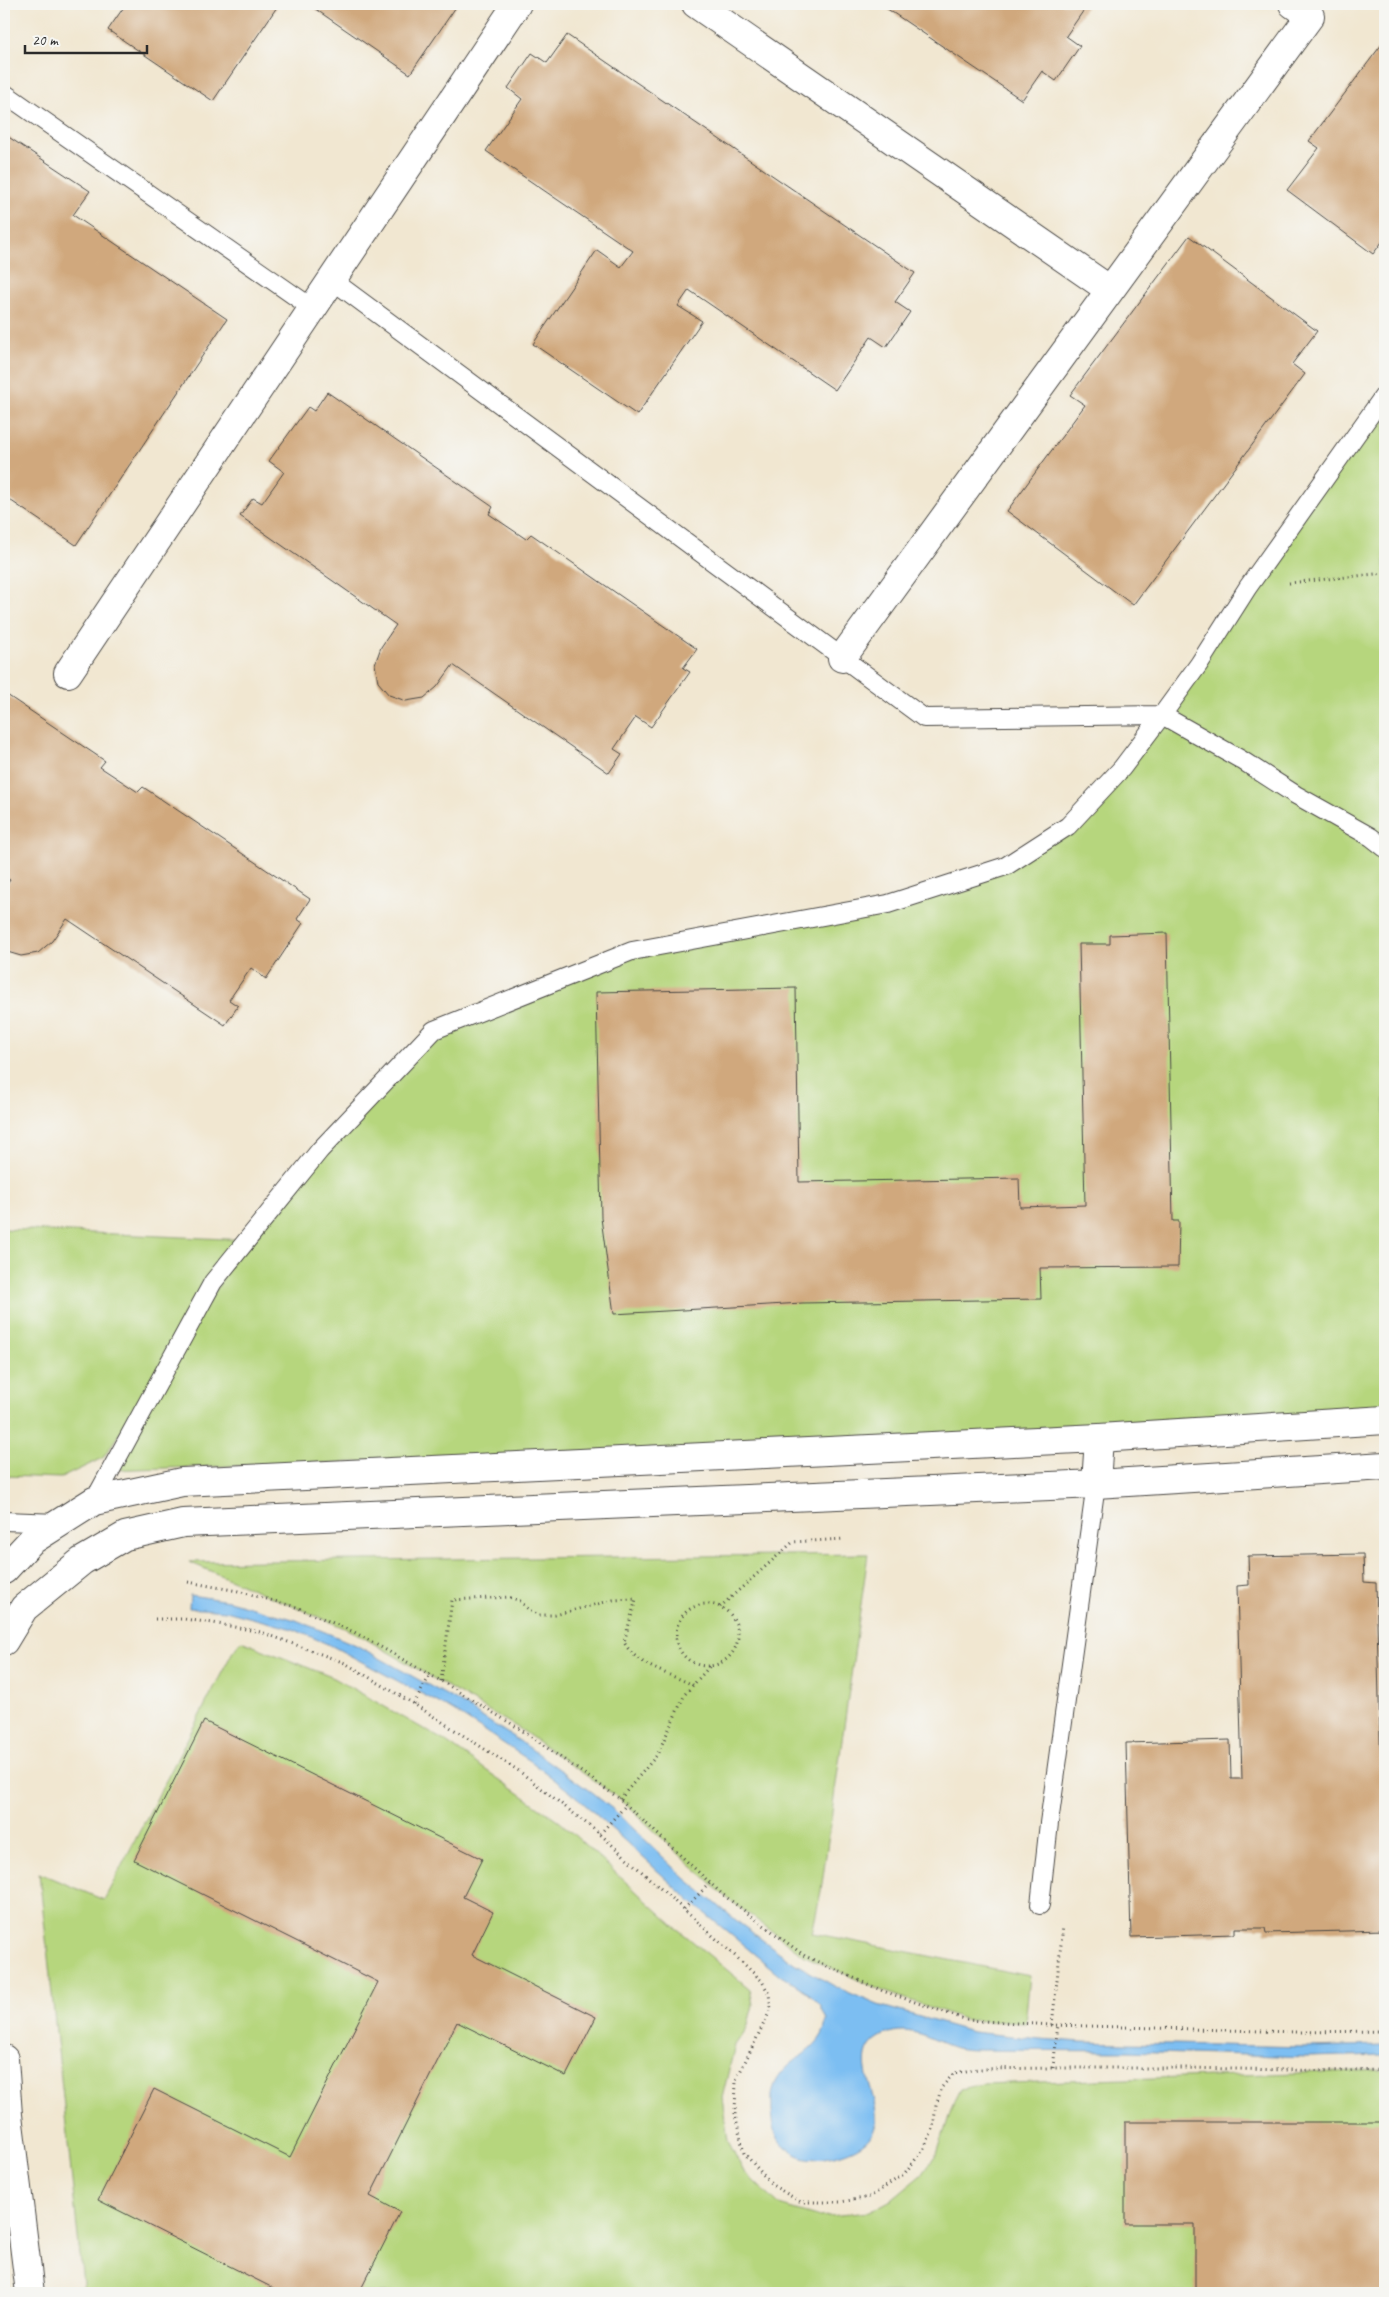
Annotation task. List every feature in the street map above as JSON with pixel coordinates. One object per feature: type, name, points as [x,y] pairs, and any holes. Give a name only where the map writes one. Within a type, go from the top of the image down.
[{"type":"street","points":[[68,673],[517,4]]},
{"type":"street","points":[[696,4],[1110,290]]},
{"type":"street","points":[[842,658],[1310,16],[1293,4]]},
{"type":"street","points":[[4,1570],[32,1541],[94,1501],[182,1482],[1099,1438],[1385,1420]]},
{"type":"street","points":[[1096,1484],[1099,1438]]},
{"type":"street","points":[[4,1640],[24,1608],[82,1561],[125,1536],[183,1523],[1096,1484],[1385,1466]]},
{"type":"street","points":[[4,2059],[8,2115],[30,2293]]},
{"type":"lane","points":[[4,93],[312,308]]},
{"type":"lane","points":[[332,280],[924,718],[1162,715],[1240,759],[1296,795],[1371,837],[1385,848]]},
{"type":"lane","points":[[94,1501],[213,1282],[320,1150],[434,1030],[632,951],[888,904],[1006,866],[1068,826],[1122,768],[1162,715],[1199,664],[1248,586],[1385,394]]},
{"type":"lane","points":[[1040,1905],[1049,1823],[1096,1484]]},
{"type":"lane","points":[[4,1521],[59,1523]]},
{"type":"path","points":[[1248,586],[1385,573]]},
{"type":"path","points":[[720,1607],[793,1542],[845,1539]]},
{"type":"path","points":[[188,1582],[238,1591],[296,1607],[354,1632],[441,1681],[520,1729],[620,1799],[710,1882],[805,1956],[883,1991],[967,2020],[1058,2025],[1296,2032],[1385,2031]]},
{"type":"path","points":[[441,1681],[452,1600],[510,1597],[520,1601],[529,1610],[539,1615],[554,1615],[612,1600],[636,1599],[624,1642],[629,1651],[641,1661],[693,1685]]},
{"type":"path","points":[[620,1799],[656,1755],[685,1694],[711,1665],[729,1656],[735,1647],[738,1636],[737,1626],[732,1616],[720,1607],[704,1604],[686,1611],[676,1628],[679,1647],[684,1655],[691,1662],[711,1665]]},
{"type":"path","points":[[155,1619],[184,1619],[261,1632],[344,1663],[414,1704],[519,1771],[600,1834],[684,1909],[762,1981],[769,1994],[771,2009],[736,2080],[735,2115],[744,2153],[772,2184],[801,2202],[840,2202],[870,2197],[904,2174],[923,2150],[933,2129],[936,2105],[942,2088],[954,2073],[978,2069],[1053,2068],[1385,2070]]},
{"type":"path","points":[[414,1704],[430,1675]]},
{"type":"path","points":[[600,1834],[626,1805]]},
{"type":"path","points":[[684,1909],[710,1882]]},
{"type":"path","points":[[1053,2068],[1058,2025]]},
{"type":"green space","points":[[1385,398],[1385,1420],[1099,1438],[105,1470],[235,1259],[103,1458],[61,1478],[4,1476],[4,1229],[248,1240],[414,1050],[632,951],[888,904],[1006,866],[1068,826],[1162,715]]},
{"type":"green space","points":[[868,1554],[821,1891],[812,1933],[1030,1976],[1025,2023],[967,2020],[883,1991],[805,1956],[722,1894],[620,1799],[520,1729],[354,1632],[189,1562]]},
{"type":"green space","points":[[241,1641],[334,1678],[443,1740],[560,1822],[674,1926],[750,1989],[753,2005],[747,2028],[735,2045],[722,2098],[728,2141],[744,2172],[779,2205],[820,2217],[869,2212],[893,2199],[922,2175],[937,2154],[952,2107],[961,2089],[982,2084],[1385,2070],[1385,2293],[84,2293],[39,1873],[104,1900],[232,1653]]},
{"type":"water","points":[[190,1595],[229,1601],[296,1620],[356,1645],[457,1701],[524,1744],[587,1789],[614,1810],[686,1879],[742,1925],[794,1963],[836,1987],[878,2005],[972,2032],[1040,2039],[1081,2042],[1307,2047],[1385,2045],[1385,2055],[1308,2057],[1127,2051],[973,2050],[956,2048],[921,2034],[903,2031],[894,2032],[884,2035],[869,2047],[865,2062],[876,2115],[873,2131],[861,2145],[834,2156],[812,2159],[800,2156],[782,2144],[778,2137],[773,2121],[772,2098],[776,2081],[787,2067],[814,2045],[821,2036],[827,2020],[820,2005],[806,1991],[781,1976],[696,1906],[579,1799],[532,1762],[452,1710],[332,1646],[293,1629],[226,1611],[189,1608]]},
{"type":"building","points":[[126,4],[273,4],[277,7],[213,101],[108,30]]},
{"type":"building","points":[[308,4],[458,4],[410,74]]},
{"type":"building","points":[[880,4],[1088,4],[1066,36],[1080,46],[1056,81],[1042,71],[1022,100]]},
{"type":"building","points":[[567,35],[915,273],[895,302],[910,312],[886,347],[871,337],[835,390],[689,290],[678,306],[702,321],[637,415],[533,344],[597,250],[621,267],[633,251],[486,151],[522,99],[508,88],[532,53],[547,63]]},
{"type":"building","points":[[1385,40],[1385,238],[1373,254],[1287,190],[1319,148],[1309,141]]},
{"type":"building","points":[[4,134],[90,191],[73,215],[227,319],[76,545],[4,496],[4,249],[6,245],[4,244]]},
{"type":"building","points":[[1189,236],[1317,331],[1292,364],[1305,374],[1133,605],[1007,511],[1085,405],[1070,395]]},
{"type":"building","points":[[327,392],[493,507],[489,514],[526,539],[531,534],[697,649],[683,668],[690,672],[651,727],[636,717],[614,749],[622,754],[609,773],[453,665],[437,687],[424,698],[406,701],[389,695],[378,682],[375,664],[381,647],[396,625],[240,516],[253,498],[262,503],[284,472],[269,461],[308,407],[314,411]]},
{"type":"building","points":[[4,693],[105,761],[100,767],[138,792],[143,787],[310,899],[297,919],[303,923],[266,979],[251,968],[229,1000],[238,1006],[225,1025],[67,919],[52,941],[38,953],[21,956],[4,951],[4,889],[10,880],[4,876]]},
{"type":"building","points":[[1167,933],[1173,1221],[1179,1221],[1178,1267],[1040,1268],[1041,1299],[802,1303],[614,1314],[601,1218],[596,992],[796,988],[799,1182],[1019,1178],[1020,1207],[1085,1205],[1079,944],[1110,944],[1110,935]]},
{"type":"building","points":[[1363,1554],[1364,1582],[1376,1583],[1381,1775],[1385,1775],[1385,1930],[1266,1933],[1265,1928],[1235,1928],[1235,1934],[1131,1937],[1126,1743],[1230,1740],[1231,1779],[1242,1779],[1237,1586],[1249,1585],[1248,1556]]},
{"type":"building","points":[[204,1721],[482,1859],[463,1897],[493,1912],[472,1955],[596,2017],[566,2076],[457,2022],[370,2196],[400,2212],[359,2293],[283,2293],[98,2200],[154,2089],[290,2157],[378,1982],[134,1860]]},
{"type":"building","points":[[1125,2122],[1385,2122],[1385,2293],[1195,2293],[1195,2224],[1125,2224]]},
{"type":"building","points":[[1086,2286],[1090,2293],[1072,2293]]}]
